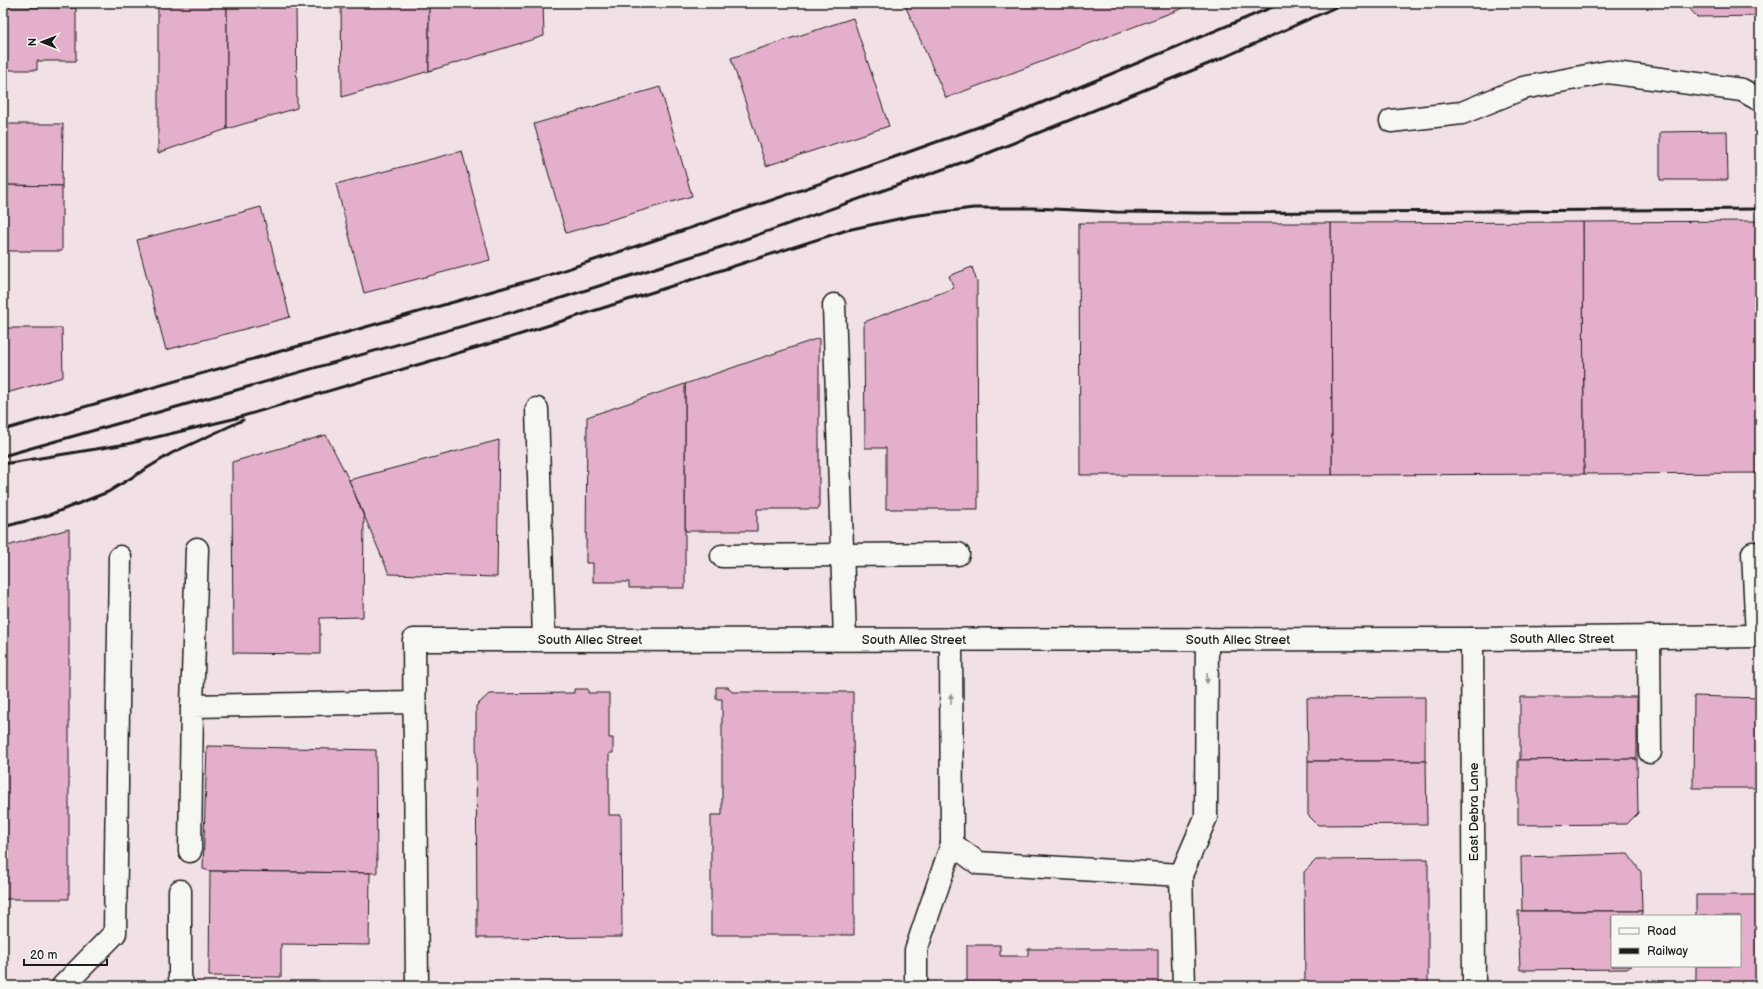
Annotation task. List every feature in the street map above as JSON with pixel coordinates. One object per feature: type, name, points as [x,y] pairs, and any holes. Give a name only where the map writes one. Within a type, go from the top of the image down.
[{"type":"street","points":[[1391,121],[1462,113],[1523,88],[1608,72],[1742,90],[1760,100]]},
{"type":"street","points":[[834,305],[845,639]]},
{"type":"street","points":[[537,409],[544,639]]},
{"type":"street","points":[[190,851],[192,706],[197,549]]},
{"type":"street","points":[[1753,553],[1759,636]]},
{"type":"street","points":[[722,556],[958,554]]},
{"type":"street","points":[[63,986],[115,933],[120,557]]},
{"type":"street","name":"South Allec Street","points":[[417,986],[414,640],[1472,639],[1759,636]]},
{"type":"street","points":[[1649,637],[1650,752]]},
{"type":"street","points":[[916,986],[916,950],[952,844],[951,639]]},
{"type":"street","points":[[1184,986],[1181,875],[1206,817],[1207,639]]},
{"type":"street","name":"East Debra Lane","points":[[1472,639],[1474,986]]},
{"type":"street","points":[[192,706],[414,702]]},
{"type":"street","points":[[952,844],[978,863],[1181,875]]},
{"type":"street","points":[[180,891],[180,977],[183,986]]},
{"type":"building","points":[[158,3],[227,3],[227,129],[158,153]]},
{"type":"building","points":[[227,3],[296,3],[297,108],[227,129]]},
{"type":"building","points":[[341,3],[429,3],[429,71],[342,97]]},
{"type":"building","points":[[429,3],[543,3],[544,36],[429,71]]},
{"type":"building","points":[[904,3],[1072,3],[1074,8],[1090,3],[1185,3],[1186,7],[946,98]]},
{"type":"building","points":[[1689,3],[1760,3],[1760,16],[1697,17],[1689,8]]},
{"type":"building","points":[[3,7],[76,8],[76,61],[37,61],[37,70],[3,70]]},
{"type":"building","points":[[853,18],[889,126],[766,166],[731,58]]},
{"type":"building","points":[[660,87],[692,196],[566,233],[534,124]]},
{"type":"building","points":[[3,124],[63,124],[62,186],[3,185]]},
{"type":"building","points":[[1727,131],[1728,180],[1660,180],[1660,132]]},
{"type":"building","points":[[462,151],[490,260],[364,293],[336,184]]},
{"type":"building","points":[[3,185],[62,186],[62,251],[3,251]]},
{"type":"building","points":[[261,207],[290,317],[166,350],[137,240]]},
{"type":"building","points":[[1760,221],[1760,473],[1584,474],[1583,222]]},
{"type":"building","points":[[1583,222],[1584,474],[1332,475],[1331,223]]},
{"type":"building","points":[[1079,223],[1331,223],[1332,475],[1080,475]]},
{"type":"building","points":[[972,267],[977,282],[978,509],[886,509],[886,448],[865,448],[864,322],[954,288],[949,276]]},
{"type":"building","points":[[3,328],[62,328],[63,377],[3,394]]},
{"type":"building","points":[[819,338],[819,509],[757,509],[757,531],[685,531],[685,384]]},
{"type":"building","points":[[685,384],[685,588],[629,588],[629,582],[593,582],[593,563],[586,563],[587,417]]},
{"type":"building","points":[[326,435],[349,480],[364,517],[363,617],[320,618],[320,654],[233,653],[232,462]]},
{"type":"building","points":[[499,440],[497,577],[389,574],[349,480]]},
{"type":"building","points":[[69,529],[69,899],[3,899],[3,547]]},
{"type":"building","points":[[716,687],[728,687],[732,692],[853,692],[854,935],[711,935],[711,815],[722,815],[722,699],[716,699]]},
{"type":"building","points":[[574,689],[588,689],[588,693],[609,693],[609,738],[613,738],[613,753],[609,753],[609,815],[621,815],[622,937],[477,938],[476,706],[489,694],[574,693]]},
{"type":"building","points":[[1694,696],[1760,698],[1760,788],[1693,788]]},
{"type":"building","points":[[1425,697],[1425,761],[1308,761],[1307,698]]},
{"type":"building","points":[[1520,697],[1637,697],[1637,759],[1520,760]]},
{"type":"building","points":[[207,746],[376,750],[377,873],[210,871],[203,869]]},
{"type":"building","points":[[1637,759],[1638,813],[1627,824],[1518,825],[1518,760]]},
{"type":"building","points":[[1308,761],[1426,761],[1427,824],[1318,825],[1308,815]]},
{"type":"building","points":[[1628,854],[1641,872],[1642,911],[1522,911],[1521,857]]},
{"type":"building","points":[[1428,859],[1428,986],[1305,986],[1304,872],[1316,860]]},
{"type":"building","points":[[210,871],[370,873],[369,945],[281,944],[281,977],[209,976]]},
{"type":"building","points":[[1696,895],[1760,895],[1760,986],[1696,986],[1696,967],[1741,967],[1741,915],[1696,915]]},
{"type":"building","points":[[1518,911],[1642,911],[1642,915],[1611,915],[1611,967],[1630,967],[1627,969],[1520,970]]},
{"type":"building","points":[[967,945],[1000,945],[1000,956],[1028,956],[1028,949],[1158,949],[1158,986],[1027,986],[1027,983],[967,983]]},
{"type":"railway","points":[[3,430],[549,275],[661,238],[833,179],[1012,115],[1282,3]]},
{"type":"railway","points":[[3,456],[555,300],[740,241],[986,154],[1218,60],[1345,3]]},
{"type":"railway","points":[[3,464],[127,444],[233,419],[509,338],[847,230],[912,216],[973,208],[1033,208],[1116,212],[1200,213],[1760,209]]},
{"type":"railway","points":[[3,527],[49,515],[108,492],[172,453],[243,420]]}]
